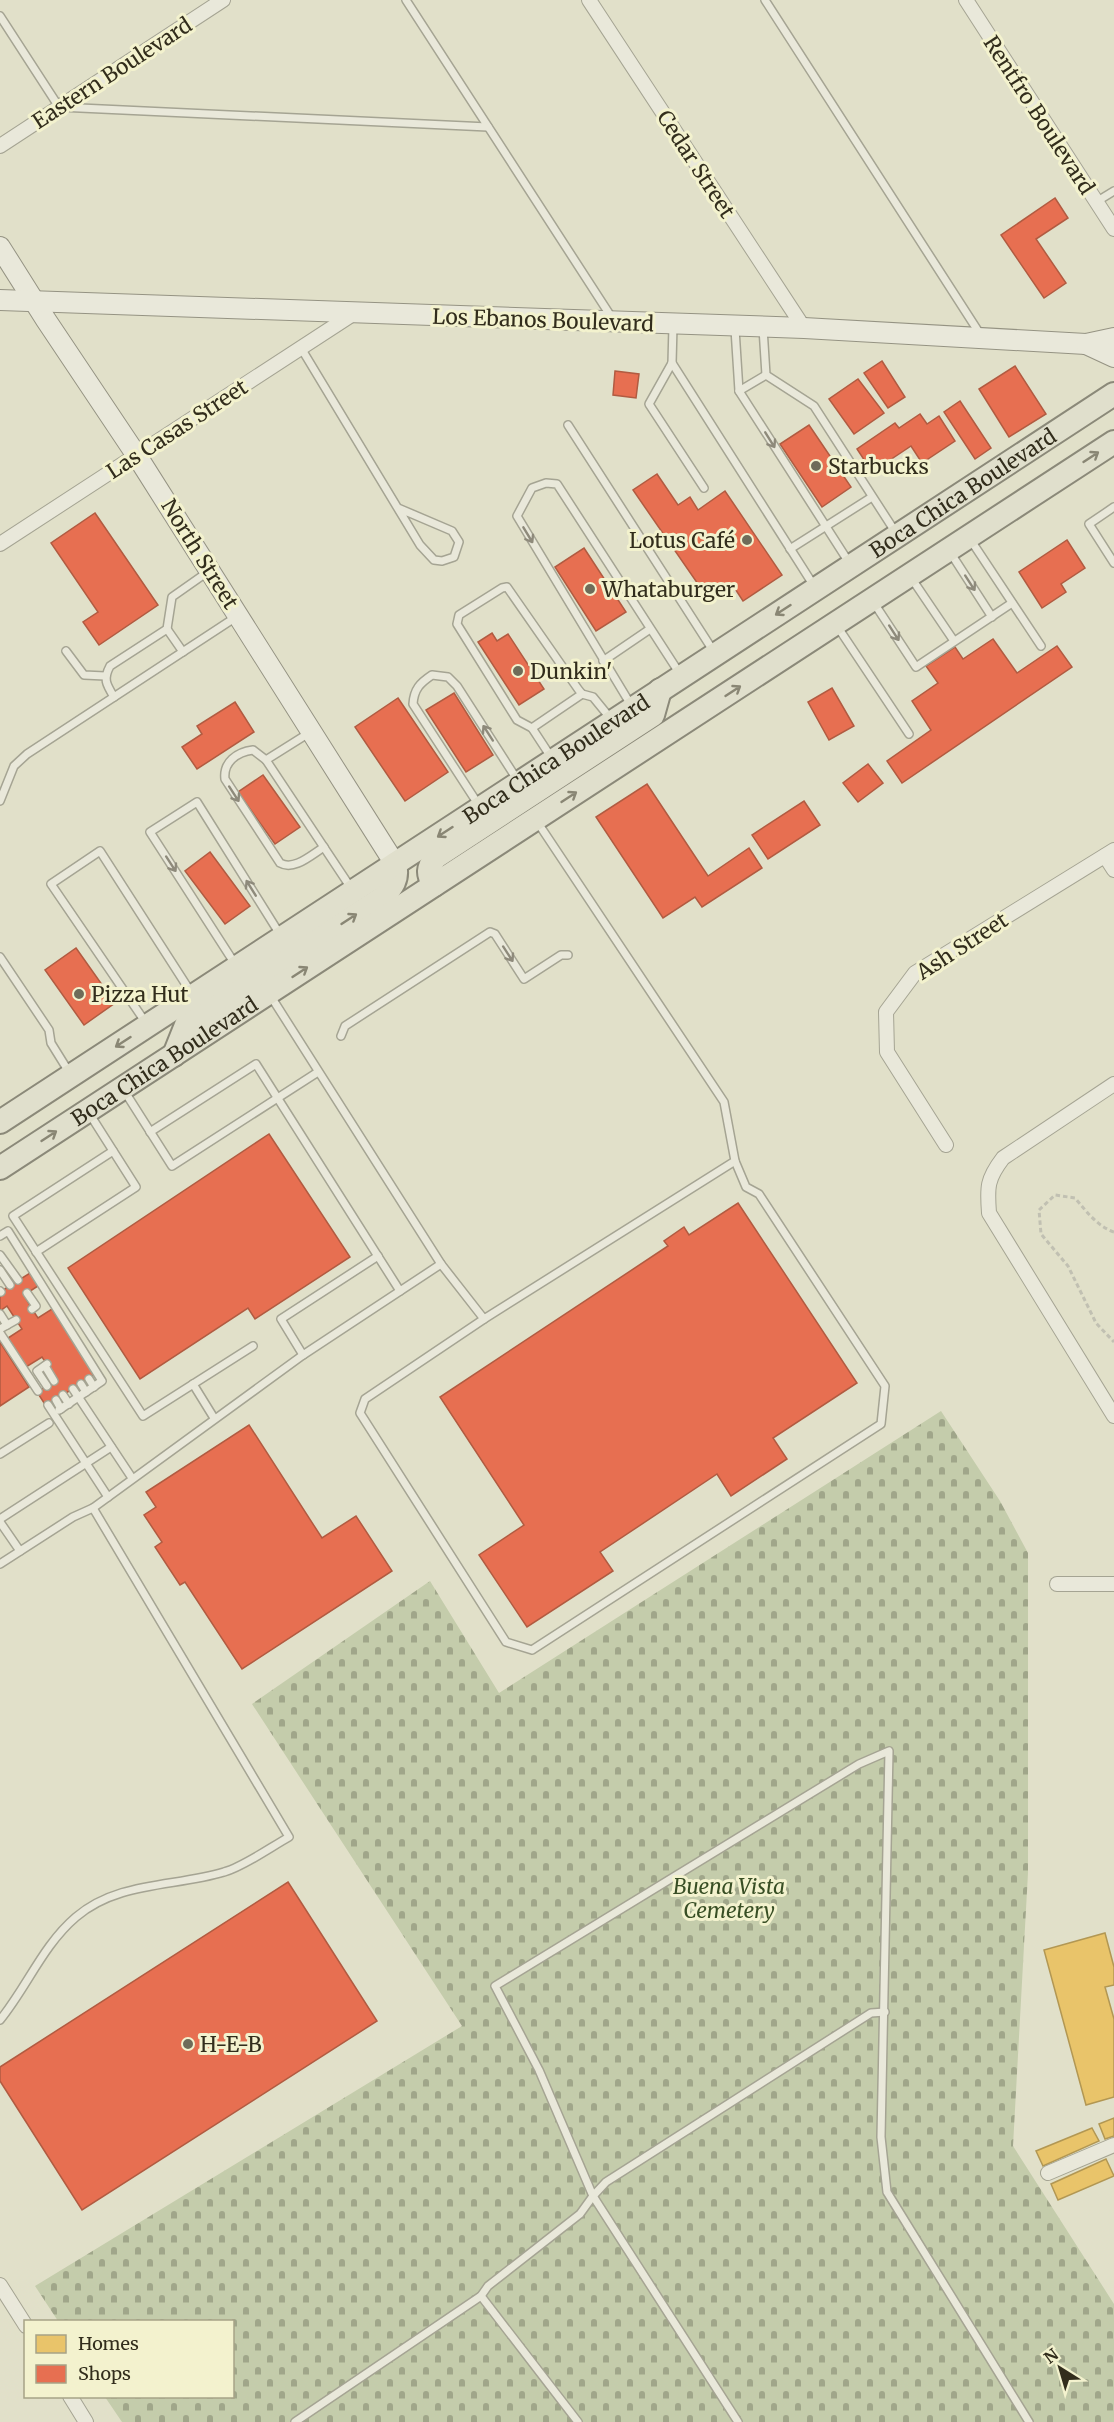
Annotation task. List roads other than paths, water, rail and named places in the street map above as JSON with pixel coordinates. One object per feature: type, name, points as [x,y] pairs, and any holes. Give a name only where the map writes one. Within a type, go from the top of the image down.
[{"type":"main road","name":"Boca Chica Boulevard","points":[[1,1121],[1114,394]]},
{"type":"main road","name":"Boca Chica Boulevard","points":[[0,1168],[1114,442]]},
{"type":"main road","points":[[434,885],[428,875],[429,866],[436,857],[653,715],[660,690]]},
{"type":"main road","points":[[174,1055],[186,1025],[382,898],[393,886],[398,875],[395,864]]},
{"type":"street","name":"Eastern Boulevard","points":[[0,146],[223,0]]},
{"type":"street","name":"Cedar Street","points":[[589,0],[804,328]]},
{"type":"street","name":"Rentfro Boulevard","points":[[966,0],[1114,229]]},
{"type":"street","name":"North Street","points":[[0,247],[210,570],[395,864]]},
{"type":"street","name":"Los Ebanos Boulevard","points":[[0,300],[804,328],[1086,344],[1114,338]]},
{"type":"street","name":"Las Casas Street","points":[[0,544],[353,314]]},
{"type":"street","name":"Los Ebanos Boulevard","points":[[1086,344],[1114,357]]},
{"type":"street","points":[[1110,853],[1114,870]]},
{"type":"street","name":"Ash Street","points":[[946,1145],[887,1052],[886,1012],[915,973],[1110,853]]},
{"type":"street","points":[[1114,1084],[1003,1158],[992,1173],[987,1188],[989,1213],[1114,1416]]},
{"type":"street","points":[[1057,1584],[1114,1584]]},
{"type":"street","points":[[1048,2173],[1114,2145]]},
{"type":"street","points":[[0,2286],[24,2323]]},
{"type":"street","points":[[71,2398],[86,2422]]},
{"type":"lane","points":[[406,0],[615,322]]},
{"type":"lane","points":[[765,0],[983,339]]},
{"type":"lane","points":[[0,16],[59,107],[488,127]]},
{"type":"lane","points":[[1096,203],[1114,190]]},
{"type":"lane","points":[[673,324],[672,363],[649,404],[704,488]]},
{"type":"lane","points":[[734,326],[739,391],[851,566]]},
{"type":"lane","points":[[763,327],[766,375]]},
{"type":"lane","points":[[301,348],[420,545],[434,560],[442,561],[454,557],[459,542],[452,531],[398,508]]},
{"type":"lane","points":[[672,363],[815,589]]},
{"type":"lane","points":[[739,391],[766,375]]},
{"type":"lane","points":[[766,375],[814,406],[897,536]]},
{"type":"lane","points":[[568,425],[716,654]]},
{"type":"lane","points":[[632,708],[517,516],[532,488],[546,483],[557,484],[681,676]]},
{"type":"lane","points":[[790,549],[872,497]]},
{"type":"lane","points":[[1114,507],[1089,524],[1114,563]]},
{"type":"lane","points":[[968,537],[1041,646]]},
{"type":"lane","points":[[948,550],[992,616]]},
{"type":"lane","points":[[183,652],[167,629],[172,597],[210,570]]},
{"type":"lane","points":[[910,575],[954,641]]},
{"type":"lane","points":[[553,760],[532,728],[517,720],[458,624],[459,615],[507,587],[582,694],[593,697],[612,721]]},
{"type":"lane","points":[[872,600],[916,667],[1012,603]]},
{"type":"lane","points":[[0,801],[14,766],[27,754],[238,615]]},
{"type":"lane","points":[[836,623],[909,734]]},
{"type":"lane","points":[[114,697],[105,682],[110,666],[167,629]]},
{"type":"lane","points":[[603,661],[650,629]]},
{"type":"lane","points":[[66,651],[84,675],[105,676]]},
{"type":"lane","points":[[481,808],[413,704],[418,684],[432,675],[448,677],[457,686],[519,783]]},
{"type":"lane","points":[[532,728],[582,694]]},
{"type":"lane","points":[[266,760],[311,732]]},
{"type":"lane","points":[[324,847],[292,866],[286,867],[280,863],[225,779],[224,770],[230,760],[245,751],[253,750],[266,760],[324,847],[353,891]]},
{"type":"lane","points":[[237,968],[150,832],[197,802],[282,938]]},
{"type":"lane","points":[[536,819],[724,1101],[735,1161],[746,1187],[759,1194],[885,1386],[881,1424],[532,1650],[506,1642],[360,1413],[365,1399],[484,1319],[735,1161]]},
{"type":"lane","points":[[148,1026],[51,884],[100,851],[193,996]]},
{"type":"lane","points":[[341,1036],[345,1026],[490,932],[495,934],[524,979],[561,955],[568,956]]},
{"type":"lane","points":[[0,957],[48,1030],[51,1043],[72,1076]]},
{"type":"lane","points":[[269,993],[441,1264],[484,1319]]},
{"type":"lane","points":[[150,1132],[256,1064],[400,1291]]},
{"type":"lane","points":[[122,1088],[172,1166],[318,1072]]},
{"type":"lane","points":[[36,1252],[136,1187],[87,1111]]},
{"type":"lane","points":[[113,1151],[13,1216],[143,1416],[253,1346]]},
{"type":"lane","points":[[0,1235],[8,1231],[102,1382],[60,1410],[56,1400]]},
{"type":"lane","points":[[0,1255],[18,1280]]},
{"type":"lane","points":[[303,1355],[280,1319],[378,1256]]},
{"type":"lane","points":[[0,1564],[73,1517],[93,1508],[303,1355],[441,1264]]},
{"type":"lane","points":[[0,1270],[10,1285]]},
{"type":"lane","points":[[27,1293],[36,1306],[32,1309]]},
{"type":"lane","points":[[0,1314],[2,1329],[38,1391]]},
{"type":"lane","points":[[2,1329],[16,1320]]},
{"type":"lane","points":[[47,1386],[37,1371],[46,1365],[54,1381]]},
{"type":"lane","points":[[89,1379],[94,1387]]},
{"type":"lane","points":[[81,1384],[86,1392]]},
{"type":"lane","points":[[193,1384],[214,1418]]},
{"type":"lane","points":[[73,1389],[132,1478]]},
{"type":"lane","points":[[63,1395],[69,1404]]},
{"type":"lane","points":[[48,1405],[108,1497]]},
{"type":"lane","points":[[0,1454],[49,1423]]},
{"type":"lane","points":[[20,1551],[0,1520],[111,1447]]},
{"type":"lane","points":[[0,2020],[58,1935],[77,1916],[104,1899],[150,1885],[226,1872],[289,1837],[93,1508]]},
{"type":"lane","points":[[738,2422],[593,2196],[539,2070],[495,1986],[859,1764],[889,1750],[881,2137],[887,2192],[1029,2422]]},
{"type":"lane","points":[[295,2422],[481,2296],[488,2286],[580,2214],[606,2182],[871,2013],[885,2012]]},
{"type":"lane","points":[[481,2296],[578,2422]]},
{"type":"place","name":"Starbucks","points":[[816,466]]},
{"type":"place","name":"Lotus Café","points":[[747,540]]},
{"type":"place","name":"Whataburger","points":[[590,589]]},
{"type":"place","name":"Dunkin'","points":[[518,671]]},
{"type":"place","name":"Pizza Hut","points":[[79,994]]},
{"type":"place","name":"H-E-B","points":[[188,2044]]},
{"type":"park label","name":"Buena Vista Cemetery","points":[[729,1898]]}]
